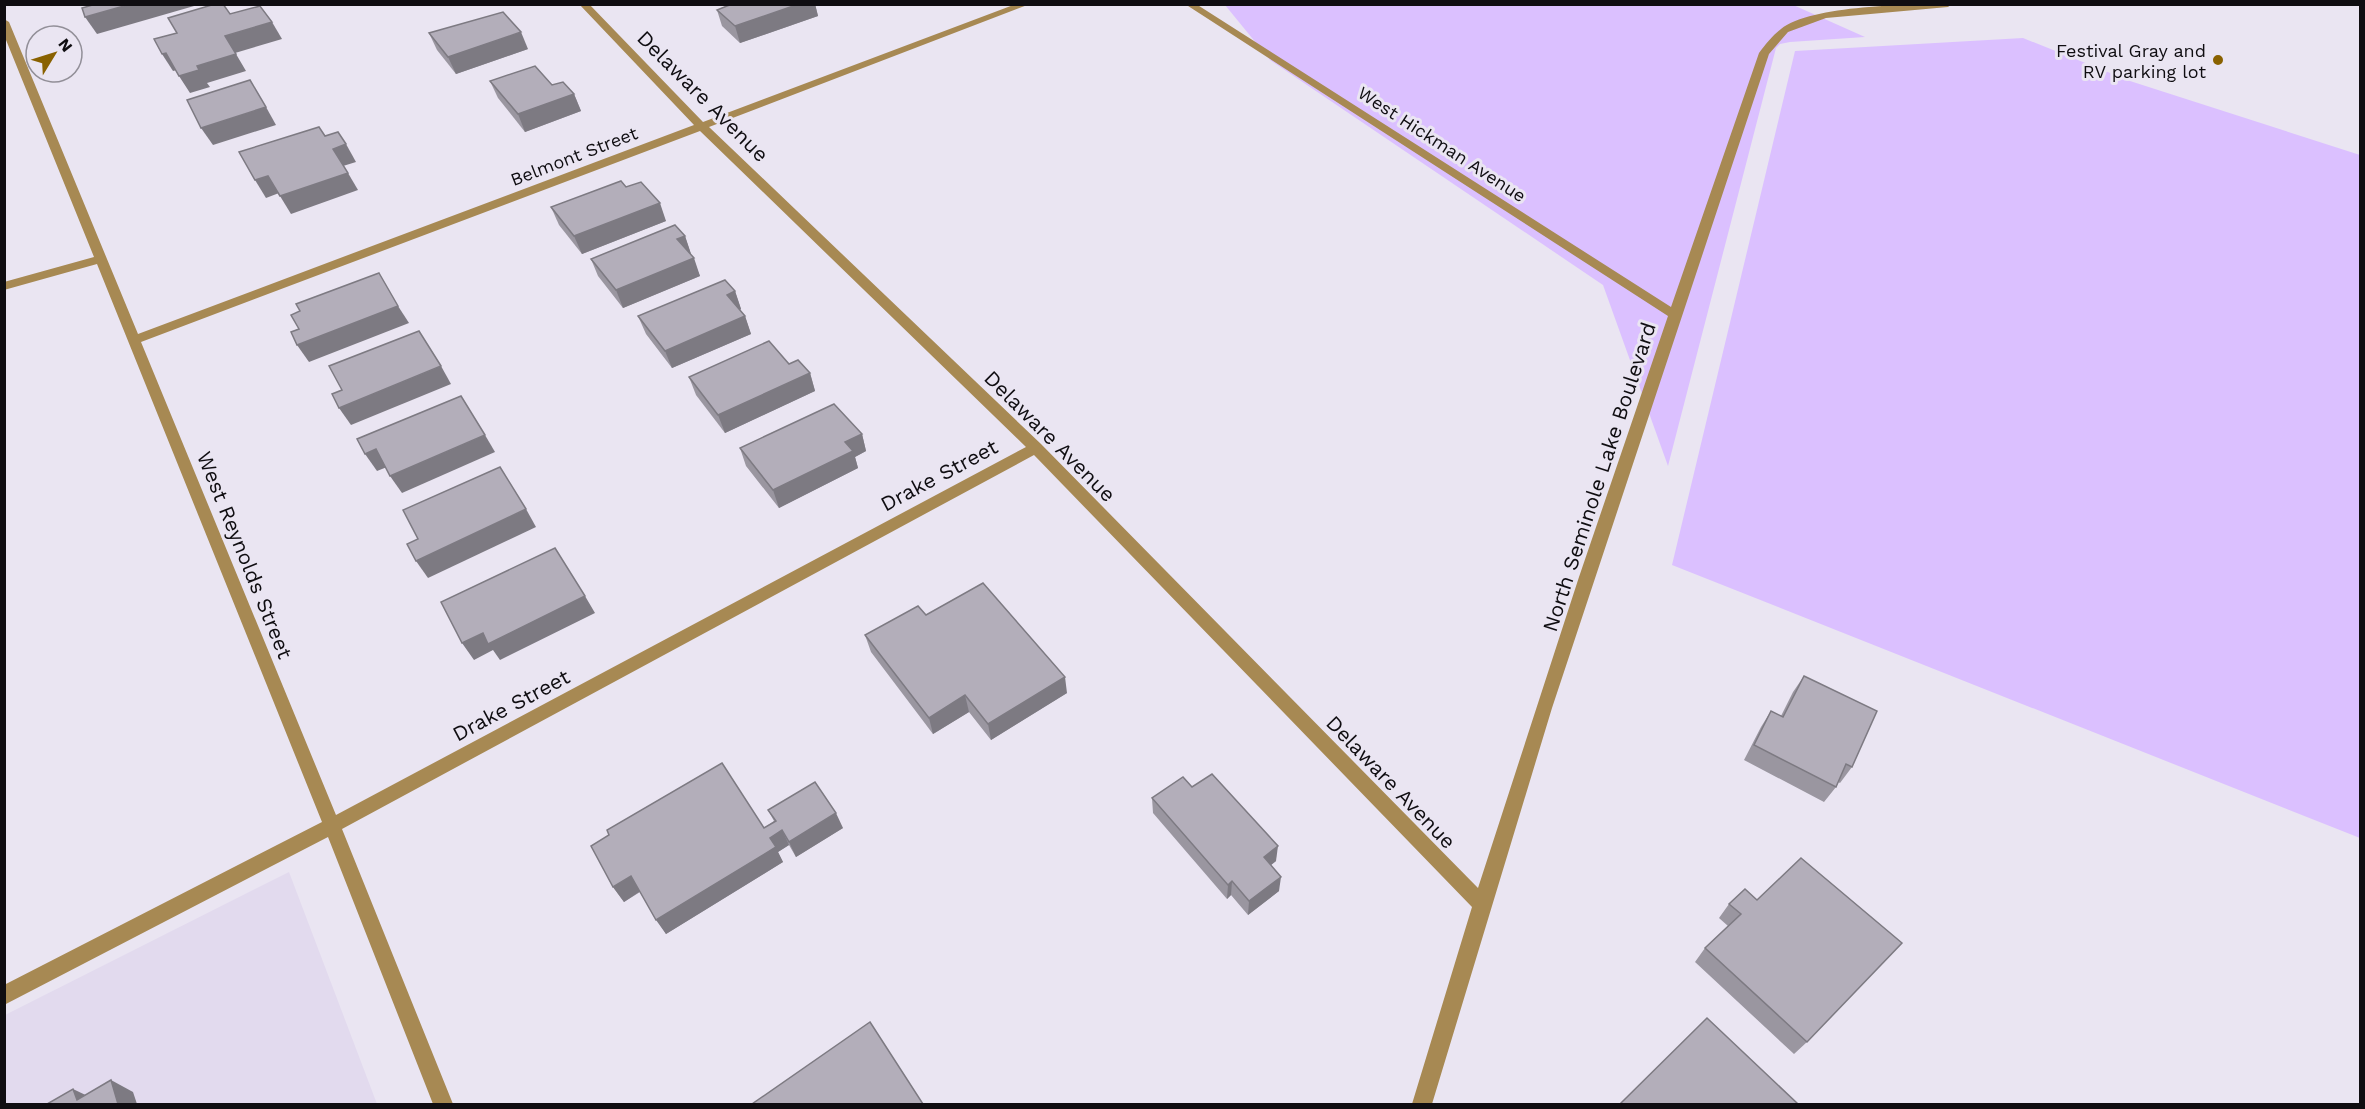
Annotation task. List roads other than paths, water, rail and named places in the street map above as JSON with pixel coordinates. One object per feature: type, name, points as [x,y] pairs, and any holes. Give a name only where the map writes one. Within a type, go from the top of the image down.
[{"type":"street","name":"Delaware Avenue","points":[[584,4],[702,127],[1036,448],[1481,903]]},
{"type":"street","name":"Belmont Street","points":[[134,340],[1026,4]]},
{"type":"street","name":"West Hickman Avenue","points":[[1189,4],[1675,315]]},
{"type":"street","name":"North Seminole Lake Boulevard","points":[[1422,1104],[1481,903],[1764,53],[1785,30],[1824,15],[1948,4]]},
{"type":"street","name":"West Reynolds Street","points":[[4,22],[443,1104]]},
{"type":"street","points":[[4,286],[101,259]]},
{"type":"street","name":"Drake Street","points":[[4,996],[332,826],[1036,448]]},
{"type":"place","name":"Festival Gray and RV parking lot","points":[[2218,60]]}]
